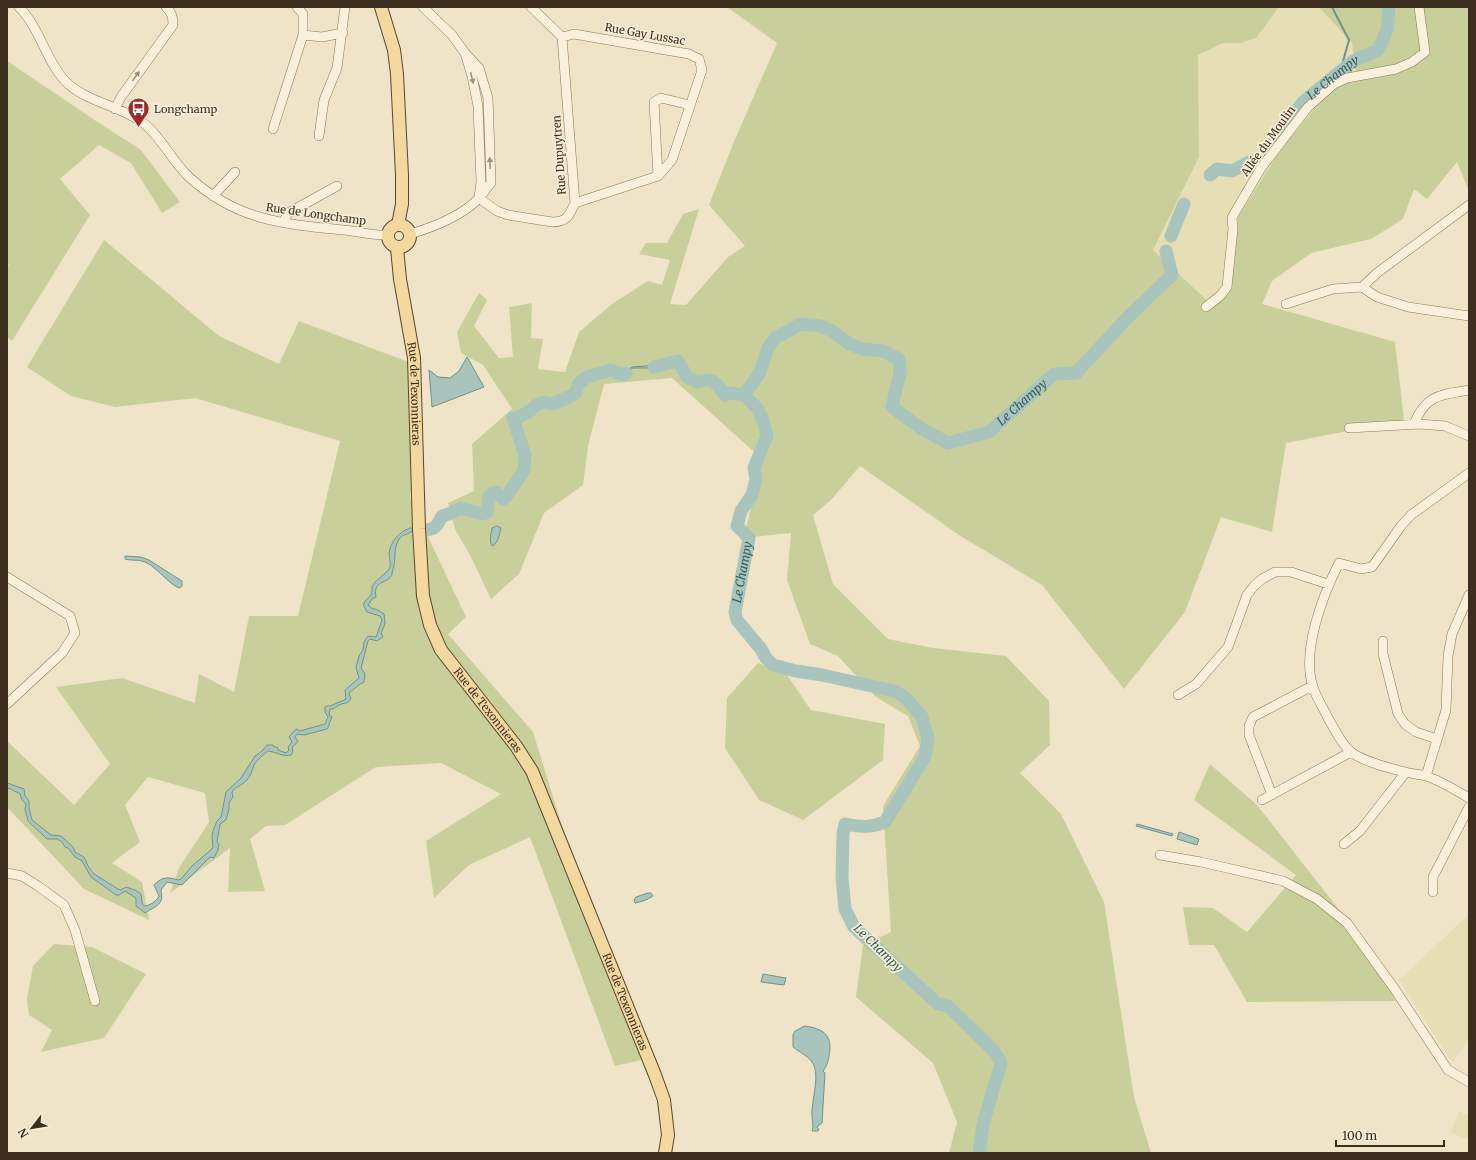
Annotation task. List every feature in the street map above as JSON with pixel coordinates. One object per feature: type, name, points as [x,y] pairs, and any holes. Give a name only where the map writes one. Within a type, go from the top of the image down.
[{"type":"main road","points":[[382,7],[394,50],[397,74],[402,175],[402,204],[398,225]]},
{"type":"main road","points":[[398,225],[406,227],[410,234],[407,244],[397,248],[390,244],[387,236],[391,228],[398,225]]},
{"type":"main road","name":"Rue de Texonnieras","points":[[397,248],[400,279],[414,358],[419,529],[423,596],[430,626],[441,650],[516,746],[532,771],[664,1100],[668,1135],[665,1153]]},
{"type":"street","points":[[273,129],[303,35],[304,14],[297,7]]},
{"type":"street","points":[[319,136],[324,100],[337,68],[343,33],[345,7]]},
{"type":"street","points":[[410,234],[451,218],[479,198],[491,183],[488,98],[479,68],[465,53],[452,35],[423,7]]},
{"type":"street","points":[[531,7],[562,37]]},
{"type":"street","name":"Allée du Moulin","points":[[1206,307],[1220,296],[1227,287],[1233,229],[1232,218],[1261,168],[1308,108],[1334,84],[1346,78],[1396,69],[1412,62],[1425,52],[1418,7]]},
{"type":"street","points":[[115,109],[121,97],[172,25],[173,17],[168,8]]},
{"type":"street","name":"Rue de Longchamp","points":[[25,9],[49,59],[66,82],[77,91],[142,122],[154,133],[170,156],[189,177],[213,196],[226,204],[262,219],[387,236]]},
{"type":"street","points":[[303,35],[322,37],[343,33]]},
{"type":"street","name":"Rue Gay Lussac","points":[[562,37],[574,34],[689,54],[699,59],[702,70],[672,160],[658,176]]},
{"type":"street","name":"Rue Dupuytren","points":[[479,198],[497,211],[508,215],[552,222],[560,222],[568,218],[575,203],[562,37]]},
{"type":"street","points":[[575,203],[658,176],[654,102],[661,98],[690,105]]},
{"type":"street","points":[[213,196],[235,172]]},
{"type":"street","points":[[283,223],[288,212],[337,186]]},
{"type":"street","points":[[1362,287],[1377,273],[1469,205]]},
{"type":"street","points":[[1286,304],[1333,289],[1362,287],[1377,297],[1408,307],[1469,316]]},
{"type":"street","points":[[1414,424],[1419,411],[1428,402],[1438,396],[1469,390]]},
{"type":"street","points":[[1349,428],[1414,424],[1446,426],[1469,436]]},
{"type":"street","points":[[1469,473],[1411,515],[1401,526],[1372,567],[1361,569],[1339,562],[1328,584],[1311,638],[1310,657],[1312,686],[1342,742],[1351,752],[1366,760],[1406,772],[1426,776],[1469,798]]},
{"type":"street","points":[[1178,695],[1196,684],[1228,647],[1247,595],[1262,579],[1275,572],[1291,572],[1328,584]]},
{"type":"street","points":[[7,577],[70,616],[75,633],[62,653],[7,704]]},
{"type":"street","points":[[1426,776],[1446,710],[1448,656],[1452,634],[1469,595]]},
{"type":"street","points":[[1383,641],[1383,654],[1398,714],[1405,724],[1416,732],[1437,739]]},
{"type":"street","points":[[1272,795],[1249,734],[1248,726],[1253,718],[1312,686]]},
{"type":"street","points":[[1262,800],[1351,752]]},
{"type":"street","points":[[1344,844],[1360,831],[1406,772]]},
{"type":"street","points":[[1433,892],[1433,877],[1469,807]]},
{"type":"street","points":[[1160,855],[1201,862],[1283,881],[1317,899],[1347,923],[1394,988],[1448,1070],[1469,1082]]},
{"type":"street","points":[[7,873],[22,876],[64,905],[75,930],[95,1001]]},
{"type":"shaded area","points":[[1279,7],[1319,7],[1352,43],[1357,80],[1280,151],[1238,217],[1232,285],[1210,303],[1153,250],[1199,157],[1198,55],[1223,43],[1241,43],[1256,38]]},
{"type":"shaded area","points":[[1469,914],[1469,1039],[1453,1062],[1448,1057],[1399,980]]},
{"type":"shaded area","points":[[1459,1111],[1469,1116],[1469,1140],[1451,1133]]},
{"type":"green space","points":[[727,7],[1279,7],[1256,38],[1241,43],[1223,43],[1198,55],[1199,157],[1153,250],[1210,303],[1232,285],[1238,217],[1280,151],[1328,92],[1339,86],[1357,80],[1352,43],[1319,7],[1469,7],[1469,191],[1457,162],[1427,199],[1414,189],[1403,219],[1371,239],[1311,253],[1272,281],[1262,304],[1395,342],[1404,420],[1286,443],[1272,532],[1221,517],[1185,612],[1124,689],[1042,585],[962,537],[860,466],[831,500],[813,515],[833,584],[888,639],[933,648],[1006,656],[1049,701],[1050,745],[1020,773],[1061,814],[1104,902],[1134,1097],[1151,1153],[949,1153],[957,1122],[933,1063],[856,997],[863,945],[891,932],[883,806],[920,746],[908,716],[876,697],[838,656],[810,644],[787,580],[791,533],[744,538],[762,459],[672,378],[604,384],[588,446],[583,485],[544,513],[519,574],[491,599],[471,557],[455,529],[448,503],[474,491],[472,444],[512,409],[483,365],[461,353],[457,332],[479,293],[487,300],[474,326],[499,358],[513,357],[509,307],[532,303],[531,338],[543,339],[538,369],[565,372],[579,332],[612,304],[648,281],[662,285],[670,260],[639,254],[646,243],[667,243],[683,214],[699,209],[670,304],[686,305],[728,257],[745,246],[709,205],[733,144],[777,43]]},
{"type":"green space","points":[[7,61],[141,150],[180,202],[162,213],[131,163],[99,145],[60,179],[90,215],[12,341],[7,337],[7,268],[9,264],[7,263]]},
{"type":"green space","points":[[104,240],[219,336],[279,364],[299,321],[422,367],[410,499],[466,617],[448,634],[533,732],[563,829],[641,1060],[615,1066],[530,837],[469,865],[434,898],[426,841],[501,794],[441,763],[376,767],[285,825],[266,826],[250,839],[265,891],[228,892],[230,848],[170,893],[179,868],[209,822],[205,793],[148,777],[125,805],[140,842],[112,863],[142,882],[149,920],[84,889],[7,807],[7,741],[74,805],[110,764],[56,687],[122,678],[195,703],[199,674],[234,692],[249,616],[298,616],[340,441],[195,398],[115,407],[71,396],[27,367]]},
{"type":"green space","points":[[758,663],[787,675],[811,710],[885,724],[883,760],[803,820],[759,800],[725,748],[727,698]]},
{"type":"green space","points":[[1210,764],[1257,805],[1344,916],[1396,1001],[1247,1002],[1214,945],[1189,945],[1183,907],[1213,908],[1247,932],[1296,875],[1194,800]]},
{"type":"green space","points":[[54,944],[92,947],[146,974],[104,1038],[41,1052],[52,1030],[29,1015],[27,999],[33,966]]},
{"type":"water","points":[[804,322],[814,323],[822,325],[863,347],[892,351],[900,355],[903,359],[902,373],[899,373],[900,363],[894,355],[886,352],[865,350],[853,346],[825,328],[810,323],[797,326],[772,342],[766,353],[760,371],[744,395],[729,393],[725,395],[712,381],[704,380],[698,382],[691,378],[700,380],[703,376],[719,381],[725,393],[742,391],[754,376],[767,345],[776,335],[792,326]]},
{"type":"water","points":[[467,357],[484,387],[432,407],[429,370],[438,377],[450,378],[459,371]]},
{"type":"water","points":[[672,359],[680,360],[691,378],[677,361],[648,368],[633,368],[623,375],[611,371],[599,373],[590,376],[579,383],[579,389],[575,394],[564,400],[553,404],[543,402],[535,406],[524,415],[513,418],[514,428],[523,450],[524,465],[521,473],[511,490],[503,499],[496,493],[492,493],[489,496],[487,512],[483,514],[460,508],[449,514],[442,516],[435,527],[430,530],[426,530],[426,528],[434,525],[439,516],[449,513],[460,504],[478,511],[485,511],[485,498],[490,490],[497,489],[503,496],[505,495],[521,471],[523,456],[509,421],[511,414],[515,416],[523,414],[541,400],[550,402],[569,396],[576,390],[577,382],[598,371],[614,369],[624,373],[632,367],[646,366]]},
{"type":"water","points":[[497,526],[501,528],[499,536],[496,543],[492,546],[490,540],[492,528]]},
{"type":"water","points":[[410,528],[416,529],[416,531],[413,530],[400,538],[398,541],[392,575],[378,585],[376,588],[376,597],[372,599],[368,605],[384,614],[385,624],[381,633],[383,637],[377,641],[370,639],[368,641],[361,668],[365,674],[364,682],[349,693],[351,699],[348,702],[330,709],[329,715],[332,717],[327,729],[304,735],[297,734],[295,737],[298,741],[292,748],[293,752],[291,755],[268,751],[258,759],[247,780],[235,788],[232,792],[233,797],[229,803],[226,820],[220,824],[217,842],[219,844],[218,850],[214,858],[210,857],[182,885],[167,882],[161,890],[162,895],[159,904],[145,913],[136,906],[136,898],[125,891],[119,895],[116,895],[91,877],[82,861],[75,857],[62,842],[57,839],[47,839],[28,821],[25,809],[26,804],[22,800],[20,794],[7,788],[7,783],[24,789],[25,796],[29,801],[32,820],[51,835],[61,836],[73,847],[75,852],[84,857],[94,874],[118,889],[121,890],[126,887],[135,890],[141,894],[142,903],[144,906],[155,901],[159,896],[154,885],[160,880],[166,878],[181,879],[192,866],[212,849],[213,831],[217,821],[221,817],[226,792],[241,778],[255,756],[267,745],[273,745],[278,748],[278,750],[286,753],[292,742],[289,737],[296,729],[300,731],[325,724],[328,717],[325,712],[325,707],[331,706],[346,699],[345,690],[359,678],[356,667],[359,656],[363,650],[364,642],[368,636],[376,637],[382,620],[380,616],[367,612],[364,603],[371,595],[372,586],[390,567],[389,553],[394,541],[399,535]]},
{"type":"water","points":[[125,556],[141,557],[149,560],[182,581],[182,586],[179,588],[175,586],[155,568],[147,563],[125,559]]},
{"type":"water","points":[[1137,824],[1173,834],[1172,836],[1136,826]]},
{"type":"water","points":[[1179,832],[1199,839],[1197,845],[1177,839]]},
{"type":"water","points":[[651,893],[653,896],[644,901],[635,903],[634,900],[636,897]]},
{"type":"water","points":[[763,974],[786,978],[784,985],[761,982]]},
{"type":"water","points":[[805,1026],[822,1031],[826,1034],[830,1043],[828,1060],[823,1071],[825,1073],[822,1123],[817,1127],[819,1130],[818,1131],[812,1131],[812,1109],[816,1081],[815,1067],[808,1058],[793,1047],[793,1035],[795,1031]]},
{"type":"waterway","points":[[1332,7],[1349,40],[1340,72]]},
{"type":"waterway","name":"Le Champy","points":[[1268,150],[1303,102],[1353,61],[1378,50],[1387,30],[1389,7]]},
{"type":"waterway","name":"Le Champy","points":[[1210,175],[1217,169],[1232,171],[1251,161]]},
{"type":"waterway","name":"Le Champy","points":[[1171,236],[1184,204]]},
{"type":"waterway","name":"Le Champy","points":[[979,1153],[983,1124],[1001,1063],[994,1051],[948,1006],[938,1004],[854,927],[845,909],[842,877],[843,834],[845,824],[865,826],[885,822],[925,757],[928,739],[922,717],[906,698],[894,691],[773,665],[737,620],[735,612],[749,538],[737,526],[741,511],[752,495],[756,479],[754,468],[767,436],[763,420],[757,408],[744,395],[760,372],[768,348],[775,338],[801,324],[821,326],[832,331],[848,343],[862,349],[883,351],[899,359],[900,373],[892,407],[922,429],[948,443],[989,432],[1054,374],[1076,373],[1129,316],[1172,275],[1166,251]]},
{"type":"waterway","points":[[654,367],[678,361],[687,377],[698,382],[703,380],[711,380],[725,395],[729,393],[744,395]]},
{"type":"waterway","points":[[421,530],[429,530],[434,528],[442,516],[460,508],[483,514],[487,512],[489,496],[492,493],[496,492],[503,499],[507,496],[524,470],[525,455],[513,418],[517,418],[543,402],[553,404],[575,394],[579,383],[587,377],[611,370],[623,375],[626,373]]},
{"type":"place","name":"Longchamp","points":[[138,128]]}]
